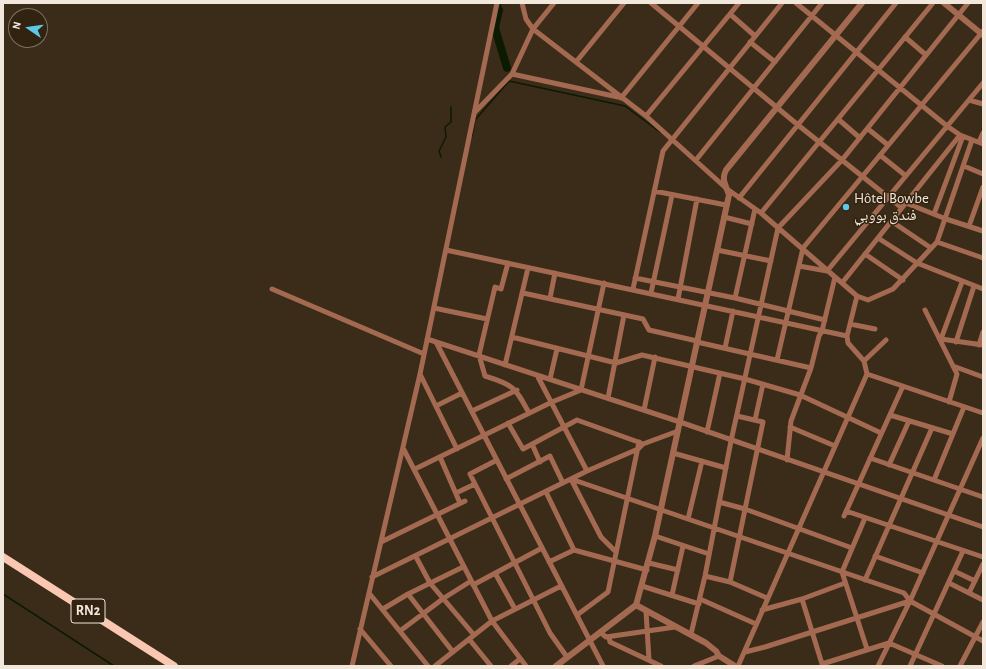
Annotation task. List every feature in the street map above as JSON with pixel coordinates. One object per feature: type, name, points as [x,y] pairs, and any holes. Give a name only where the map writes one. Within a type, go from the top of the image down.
[{"type":"highway","name":"RN2","points":[[3,557],[174,666]]},
{"type":"street","points":[[352,666],[420,374],[498,3]]},
{"type":"street","points":[[522,3],[526,19],[533,29],[646,116],[727,189],[755,208],[803,248],[856,296],[868,300],[893,289],[937,242],[972,140]]},
{"type":"street","points":[[475,113],[512,74],[533,29],[554,3]]},
{"type":"street","points":[[576,62],[624,3]]},
{"type":"street","points":[[651,3],[798,125],[902,208]]},
{"type":"street","points":[[621,98],[698,3]]},
{"type":"street","points":[[646,116],[739,3]]},
{"type":"street","points":[[633,289],[663,151],[782,3]]},
{"type":"street","points":[[796,3],[856,53],[961,136],[981,143],[983,133]]},
{"type":"street","points":[[696,160],[822,3]]},
{"type":"street","points":[[556,666],[636,605],[649,563],[729,195],[723,177],[726,170],[862,3]]},
{"type":"street","points":[[739,198],[896,3]]},
{"type":"street","points":[[761,213],[933,3]]},
{"type":"street","points":[[777,360],[803,248],[982,33],[944,3]]},
{"type":"street","points":[[691,634],[700,601],[731,441],[778,228],[842,160],[968,3]]},
{"type":"street","points":[[730,14],[755,36]]},
{"type":"street","points":[[905,37],[926,55]]},
{"type":"street","points":[[750,42],[774,62]]},
{"type":"street","points":[[512,74],[621,98]]},
{"type":"street","points":[[827,271],[983,83]]},
{"type":"street","points":[[969,100],[983,104]]},
{"type":"street","points":[[838,119],[860,138]]},
{"type":"street","points":[[868,128],[888,145]]},
{"type":"street","points":[[842,283],[961,136]]},
{"type":"street","points":[[934,214],[961,136]]},
{"type":"street","points":[[880,155],[906,176]]},
{"type":"street","points":[[964,166],[983,174]]},
{"type":"street","points":[[969,226],[983,187]]},
{"type":"street","points":[[654,191],[726,205]]},
{"type":"street","points":[[651,293],[672,195]]},
{"type":"street","points":[[678,299],[697,200]]},
{"type":"street","points":[[906,203],[946,219],[983,231]]},
{"type":"street","points":[[735,298],[755,208]]},
{"type":"street","points":[[724,217],[752,224]]},
{"type":"street","points":[[891,222],[931,248]]},
{"type":"street","points":[[878,238],[917,263],[983,289]]},
{"type":"street","points":[[937,242],[983,258]]},
{"type":"street","points":[[446,250],[847,336]]},
{"type":"street","points":[[717,250],[771,260]]},
{"type":"street","points":[[865,254],[902,280]]},
{"type":"street","points":[[508,263],[501,289],[495,287],[478,355],[485,376],[504,382],[517,390],[529,413]]},
{"type":"street","points":[[799,266],[827,271]]},
{"type":"street","points":[[506,365],[528,268]]},
{"type":"street","points":[[550,298],[555,273]]},
{"type":"street","points":[[787,460],[791,421],[811,368],[819,336],[825,320],[834,277]]},
{"type":"street","points":[[635,278],[735,298],[825,320]]},
{"type":"street","points":[[941,339],[962,282]]},
{"type":"street","points":[[581,390],[604,283]]},
{"type":"street","points":[[956,342],[974,286]]},
{"type":"street","points":[[272,288],[424,354]]},
{"type":"street","points":[[523,293],[642,319],[649,330],[811,368]]},
{"type":"street","points":[[636,605],[675,627],[691,634],[712,647],[719,656],[736,666],[745,652],[762,610],[867,374],[864,361],[848,343],[847,336],[856,296]]},
{"type":"street","points":[[434,308],[487,319]]},
{"type":"street","points":[[925,310],[941,339],[957,374],[949,402]]},
{"type":"street","points":[[725,348],[733,311]]},
{"type":"street","points":[[608,398],[624,315]]},
{"type":"street","points":[[850,324],[875,329]]},
{"type":"street","points":[[941,339],[981,345],[983,332]]},
{"type":"street","points":[[512,337],[616,362],[642,355],[745,379],[800,395],[881,433]]},
{"type":"street","points":[[427,339],[680,422],[731,441],[983,527]]},
{"type":"street","points":[[864,361],[886,340]]},
{"type":"street","points":[[436,342],[602,666]]},
{"type":"street","points":[[550,379],[557,349]]},
{"type":"street","points":[[644,410],[655,357]]},
{"type":"street","points":[[953,366],[983,377]]},
{"type":"street","points":[[707,432],[720,373]]},
{"type":"street","points":[[420,374],[457,449]]},
{"type":"street","points":[[867,374],[983,413]]},
{"type":"street","points":[[537,375],[587,471]]},
{"type":"street","points":[[755,420],[763,384]]},
{"type":"street","points":[[903,386],[845,513],[865,518],[983,557]]},
{"type":"street","points":[[472,411],[517,390]]},
{"type":"street","points":[[415,469],[552,402],[581,390]]},
{"type":"street","points":[[436,406],[462,393]]},
{"type":"street","points":[[934,480],[964,407]]},
{"type":"street","points":[[890,415],[953,434]]},
{"type":"street","points":[[730,582],[764,422],[737,416]]},
{"type":"street","points":[[508,423],[523,449],[578,420],[641,443],[678,431]]},
{"type":"street","points":[[890,465],[909,421]]},
{"type":"street","points":[[790,427],[835,446]]},
{"type":"street","points":[[865,580],[932,428]]},
{"type":"street","points":[[878,666],[923,573],[983,438]]},
{"type":"street","points":[[576,615],[608,592],[627,498],[638,449],[641,443]]},
{"type":"street","points":[[532,444],[540,462]]},
{"type":"street","points":[[403,448],[415,469],[449,541],[492,621],[526,666]]},
{"type":"street","points":[[372,577],[449,541],[587,471],[638,449]]},
{"type":"street","points":[[673,453],[726,468]]},
{"type":"street","points":[[506,479],[550,456],[563,483]]},
{"type":"street","points":[[381,542],[462,502],[456,493],[440,457]]},
{"type":"street","points":[[870,458],[983,497]]},
{"type":"street","points":[[497,460],[470,474],[494,518],[550,632],[567,657]]},
{"type":"street","points":[[688,519],[702,461]]},
{"type":"street","points":[[571,479],[904,593],[910,601],[983,641]]},
{"type":"street","points":[[571,479],[601,537],[616,552]]},
{"type":"street","points":[[456,493],[475,484]]},
{"type":"street","points":[[546,492],[574,550]]},
{"type":"street","points":[[719,502],[745,509],[852,548]]},
{"type":"street","points":[[865,518],[842,572],[867,649]]},
{"type":"street","points":[[655,536],[709,554]]},
{"type":"street","points":[[672,595],[683,546]]},
{"type":"street","points":[[400,631],[444,598],[542,548]]},
{"type":"street","points":[[549,562],[574,550],[647,570]]},
{"type":"street","points":[[910,666],[963,551]]},
{"type":"street","points":[[875,556],[923,573]]},
{"type":"street","points":[[416,557],[430,583],[474,635]]},
{"type":"street","points":[[649,563],[678,570]]},
{"type":"street","points":[[970,593],[983,564]]},
{"type":"street","points":[[383,609],[408,594],[463,567]]},
{"type":"street","points":[[954,571],[975,581]]},
{"type":"street","points":[[495,573],[515,610]]},
{"type":"street","points":[[705,576],[730,582],[768,598]]},
{"type":"street","points":[[948,582],[983,600]]},
{"type":"street","points":[[762,610],[802,599],[845,583]]},
{"type":"street","points":[[435,666],[492,621],[561,586]]},
{"type":"street","points":[[642,586],[672,595],[700,601],[756,624]]},
{"type":"street","points":[[369,593],[428,666]]},
{"type":"street","points":[[408,594],[453,652]]},
{"type":"street","points":[[802,599],[822,664],[889,643],[942,666]]},
{"type":"street","points":[[745,652],[857,619],[910,601]]},
{"type":"street","points":[[646,611],[649,660]]},
{"type":"street","points":[[960,666],[983,622]]},
{"type":"street","points":[[600,632],[604,636],[609,637],[675,627]]},
{"type":"street","points":[[360,629],[391,666]]},
{"type":"street","points":[[609,637],[610,642],[661,666]]},
{"type":"street","points":[[469,639],[491,666]]},
{"type":"street","points":[[696,666],[719,656]]},
{"type":"street","points":[[511,666],[520,659]]},
{"type":"waterway","points":[[499,10],[501,3]]},
{"type":"waterway","points":[[499,10],[495,28],[507,68]]},
{"type":"waterway","points":[[472,136],[475,120],[509,81],[625,106],[660,132]]},
{"type":"waterway","points":[[441,157],[439,151],[446,137],[445,127],[451,122],[451,107]]},
{"type":"waterway","points":[[3,594],[114,666]]},
{"type":"place","name":"Hôtel Bowbe فندق بووبي","points":[[846,207]]}]
